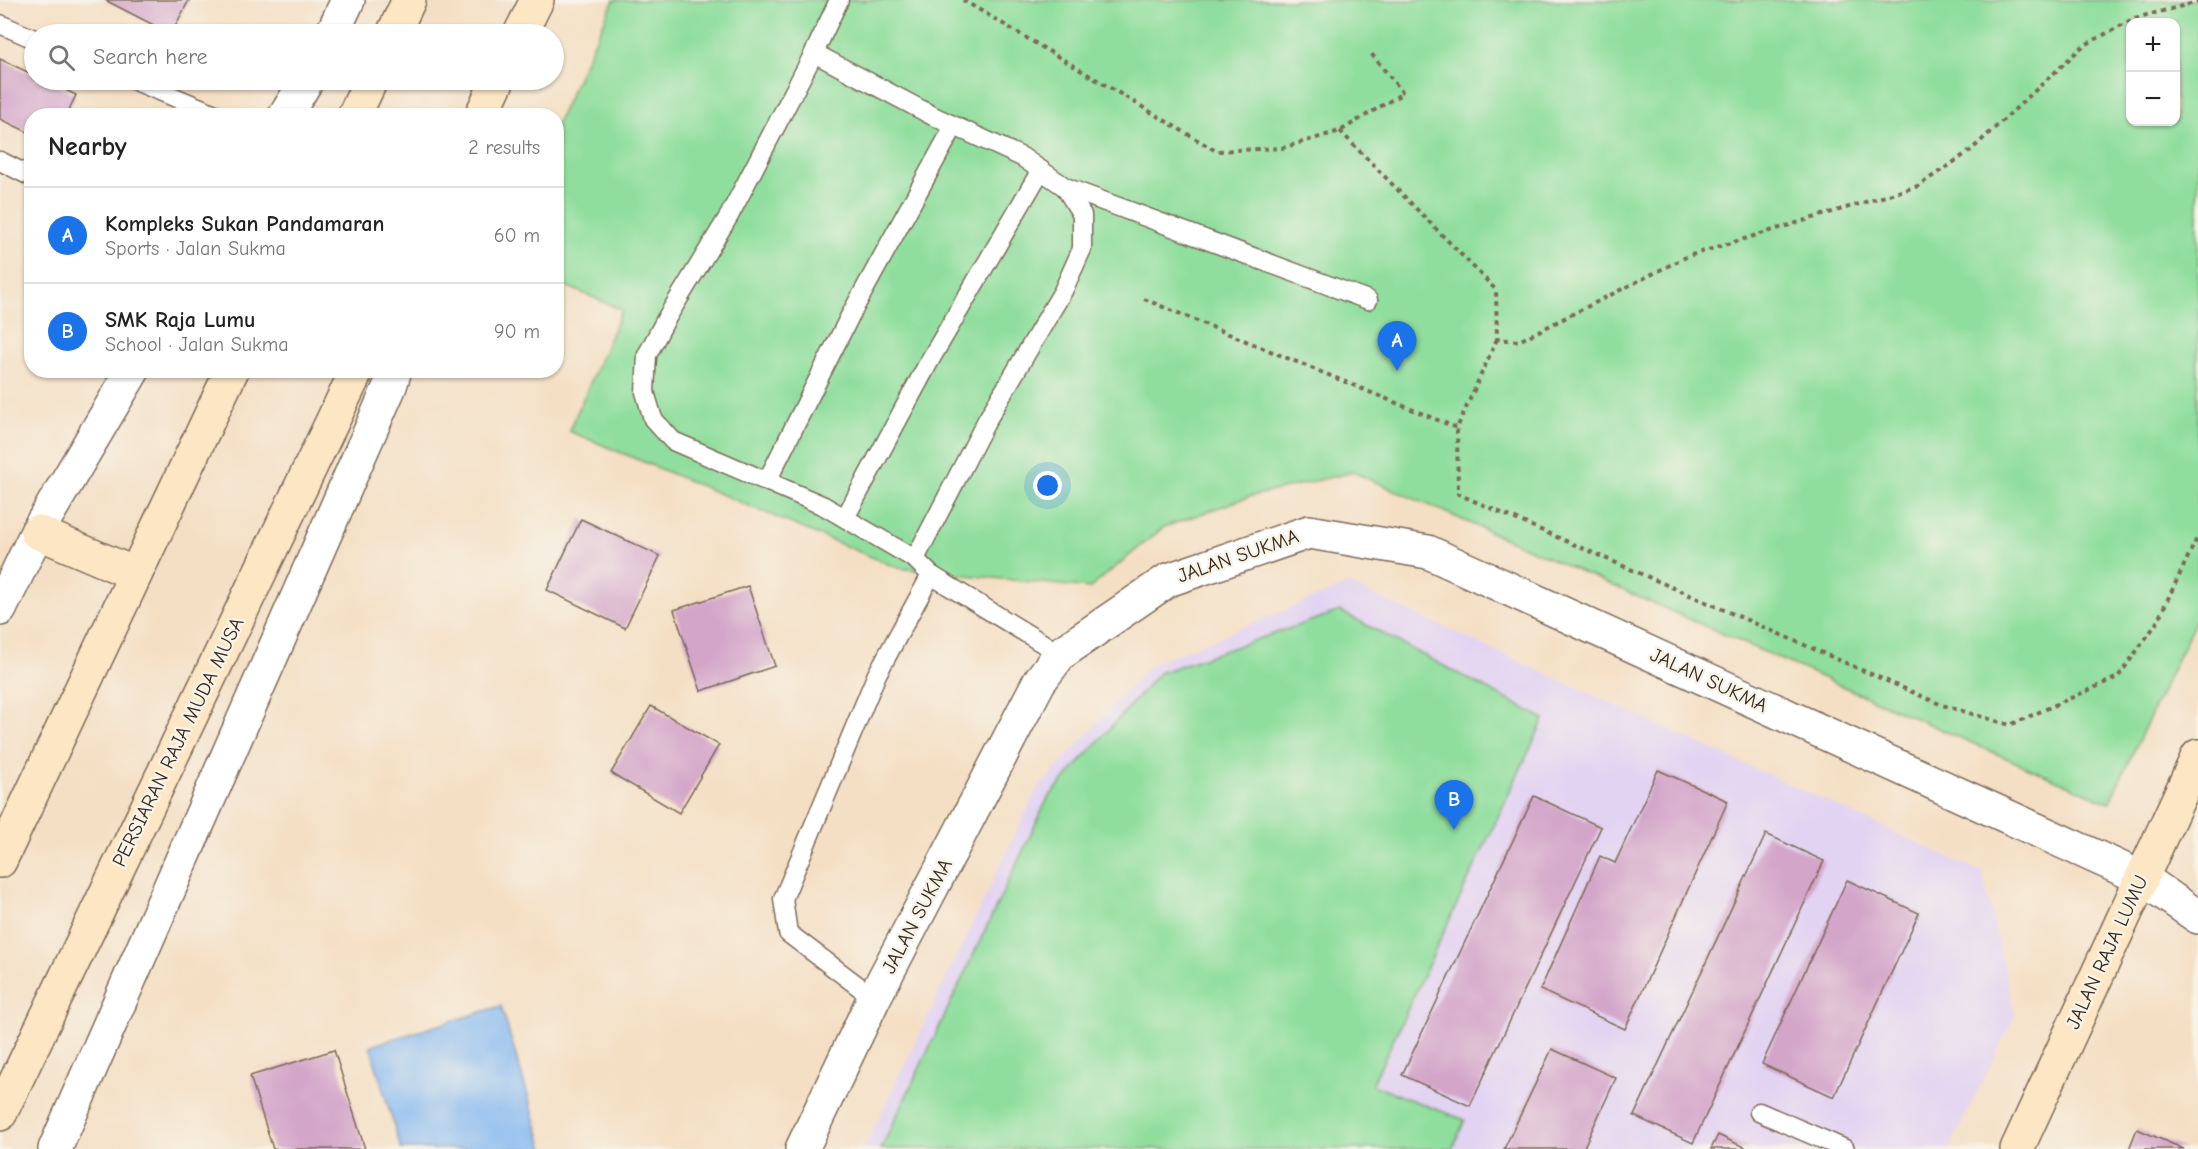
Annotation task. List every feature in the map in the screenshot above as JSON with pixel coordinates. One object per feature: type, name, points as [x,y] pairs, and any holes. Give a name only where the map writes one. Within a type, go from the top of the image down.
[{"type":"main road","points":[[398,24],[410,0]]},
{"type":"main road","points":[[525,24],[537,0]]},
{"type":"main road","points":[[358,108],[366,90]]},
{"type":"main road","points":[[485,108],[493,90]]},
{"type":"main road","points":[[0,861],[228,378]]},
{"type":"main road","name":"PERSIARAN RAJA MUDA MUSA","points":[[0,1114],[353,378]]},
{"type":"main road","points":[[37,532],[135,574]]},
{"type":"main road","name":"JALAN RAJA LUMU","points":[[2017,1149],[2198,756]]},
{"type":"street","points":[[337,24],[348,0]]},
{"type":"street","points":[[290,108],[301,90]]},
{"type":"street","points":[[0,609],[37,532],[128,378]]},
{"type":"street","points":[[56,1149],[381,408],[392,378]]},
{"type":"street","name":"JALAN SUKMA","points":[[802,1149],[874,998],[1040,682],[1060,654],[1168,580],[1309,532],[1428,552],[2142,878],[2198,917]]},
{"type":"lane","points":[[839,0],[729,216],[666,319],[647,355],[645,392],[653,419],[673,441],[824,506],[845,518],[915,559],[931,575],[1060,654]]},
{"type":"lane","points":[[0,24],[24,35]]},
{"type":"lane","points":[[814,53],[954,126],[1022,157],[1065,187],[1368,300]]},
{"type":"lane","points":[[157,90],[201,108]]},
{"type":"lane","points":[[767,481],[851,314],[954,126]]},
{"type":"lane","points":[[0,161],[24,173]]},
{"type":"lane","points":[[845,518],[930,360],[1041,170]]},
{"type":"lane","points":[[915,559],[987,420],[1063,291],[1082,249],[1082,215],[1065,187]]},
{"type":"lane","points":[[874,998],[788,933],[783,899],[877,674],[931,575]]},
{"type":"lane","points":[[1759,1112],[1845,1149]]},
{"type":"path","points":[[963,0],[1216,151],[1282,148],[1340,131],[1402,93],[1369,51]]},
{"type":"path","points":[[1497,339],[1519,341],[1688,256],[1918,186],[1970,151],[2083,46],[2135,18],[2198,2]]},
{"type":"path","points":[[1340,131],[1496,290],[1497,339],[1457,428],[1458,494],[1942,705],[2010,725],[2118,677],[2156,624],[2198,536]]},
{"type":"path","points":[[1144,299],[1457,428]]},
{"type":"shaded area","points":[[1349,584],[1982,872],[2015,1015],[1949,1149],[864,1149],[1037,789],[1150,665]]},
{"type":"green space","points":[[614,0],[2198,0],[2198,615],[2109,803],[1353,472],[1248,497],[1164,527],[1090,588],[898,568],[569,431],[622,310],[564,285],[564,108]]},
{"type":"green space","points":[[1340,611],[1544,719],[1372,1085],[1465,1120],[1452,1149],[881,1149],[1048,798],[1159,673]]},
{"type":"water","points":[[501,1006],[544,1149],[401,1149],[370,1046]]},
{"type":"building","points":[[105,0],[189,0],[176,24],[152,24]]},
{"type":"building","points":[[0,59],[24,70],[24,90],[65,90],[76,95],[70,108],[24,108],[24,130],[0,119]]},
{"type":"building","points":[[581,519],[660,556],[625,628],[547,590]]},
{"type":"building","points":[[748,586],[775,666],[701,691],[674,610]]},
{"type":"building","points":[[651,706],[719,745],[679,813],[611,773]]},
{"type":"building","points":[[1658,770],[1728,801],[1625,1029],[1540,990],[1600,856],[1615,863]]},
{"type":"building","points":[[1534,796],[1601,827],[1470,1106],[1402,1075]]},
{"type":"building","points":[[1766,834],[1824,861],[1693,1143],[1634,1116]]},
{"type":"building","points":[[1847,880],[1919,913],[1834,1097],[1762,1064]]},
{"type":"building","points":[[1552,1049],[1616,1078],[1583,1149],[1504,1149]]},
{"type":"building","points":[[334,1050],[365,1149],[273,1149],[250,1076]]},
{"type":"building","points":[[2137,1129],[2184,1149],[2129,1149]]},
{"type":"building","points":[[1718,1135],[1748,1149],[1711,1149]]},
{"type":"place","name":"Kompleks Sukan Pandamaran","points":[[1397,371]]},
{"type":"place","name":"SMK Raja Lumu","points":[[1454,830]]}]
